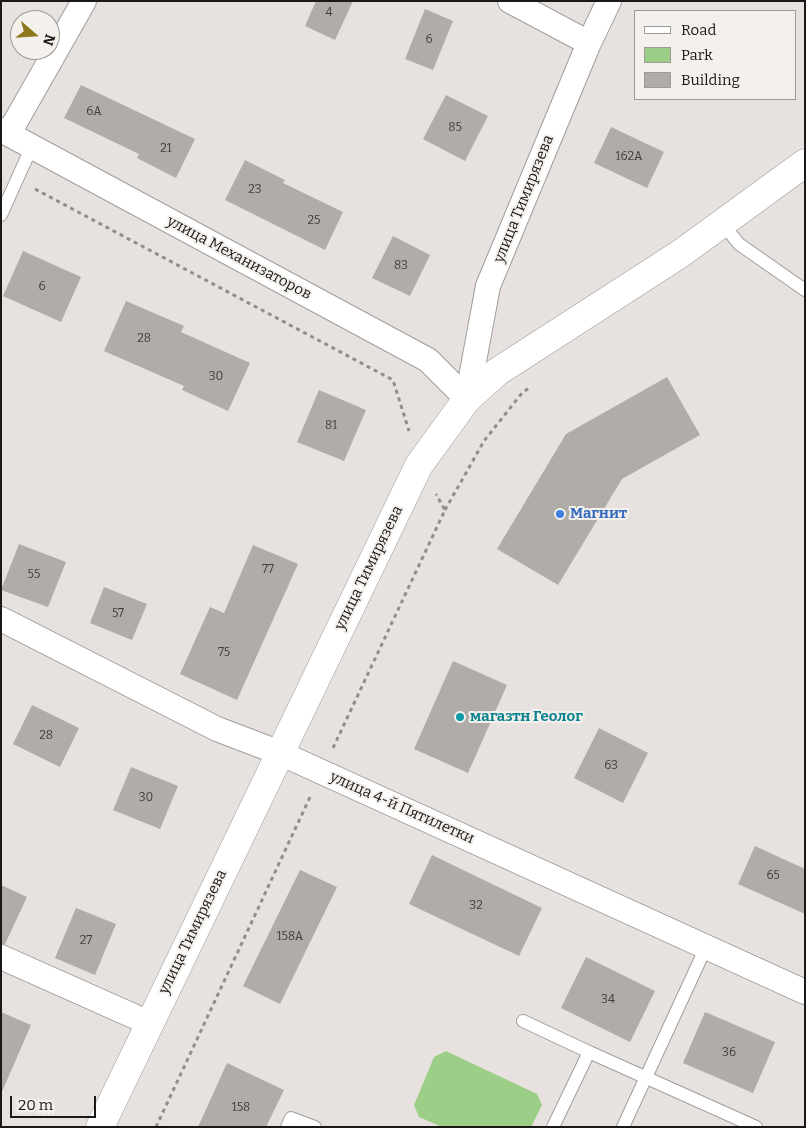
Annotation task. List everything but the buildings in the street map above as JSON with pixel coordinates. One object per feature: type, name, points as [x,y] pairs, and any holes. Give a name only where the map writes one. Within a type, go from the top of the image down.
[{"type":"main road","points":[[467,400],[497,372],[680,254],[805,163]]},
{"type":"main road","name":"улица Тимирязева","points":[[100,1127],[419,465],[467,400]]},
{"type":"street","points":[[5,132],[84,1]]},
{"type":"street","points":[[510,1],[589,43]]},
{"type":"street","name":"улица Тимирязева","points":[[467,400],[488,286],[589,43],[610,1]]},
{"type":"street","name":"улица Механизаторов","points":[[5,132],[428,360],[467,400]]},
{"type":"street","name":"улица 4-й Пятилетки","points":[[1,619],[217,728],[280,753],[805,992]]},
{"type":"street","points":[[1,957],[149,1022]]},
{"type":"lane","points":[[1,215],[32,146]]},
{"type":"lane","points":[[722,223],[739,244],[805,290]]},
{"type":"lane","points":[[623,1127],[707,946]]},
{"type":"lane","points":[[523,1021],[756,1127]]},
{"type":"lane","points":[[553,1127],[589,1052]]},
{"type":"lane","points":[[287,1127],[291,1118],[315,1127]]},
{"type":"path","points":[[17,180],[393,380],[419,465],[445,510]]},
{"type":"path","points":[[156,1127],[445,510],[484,441],[522,393],[530,388]]},
{"type":"green space","points":[[446,1051],[537,1094],[542,1105],[531,1127],[442,1127],[419,1117],[414,1105],[434,1057]]},
{"type":"place","name":"Магнит","points":[[560,514]]},
{"type":"place","name":"магазтн Геолог","points":[[460,717]]}]
